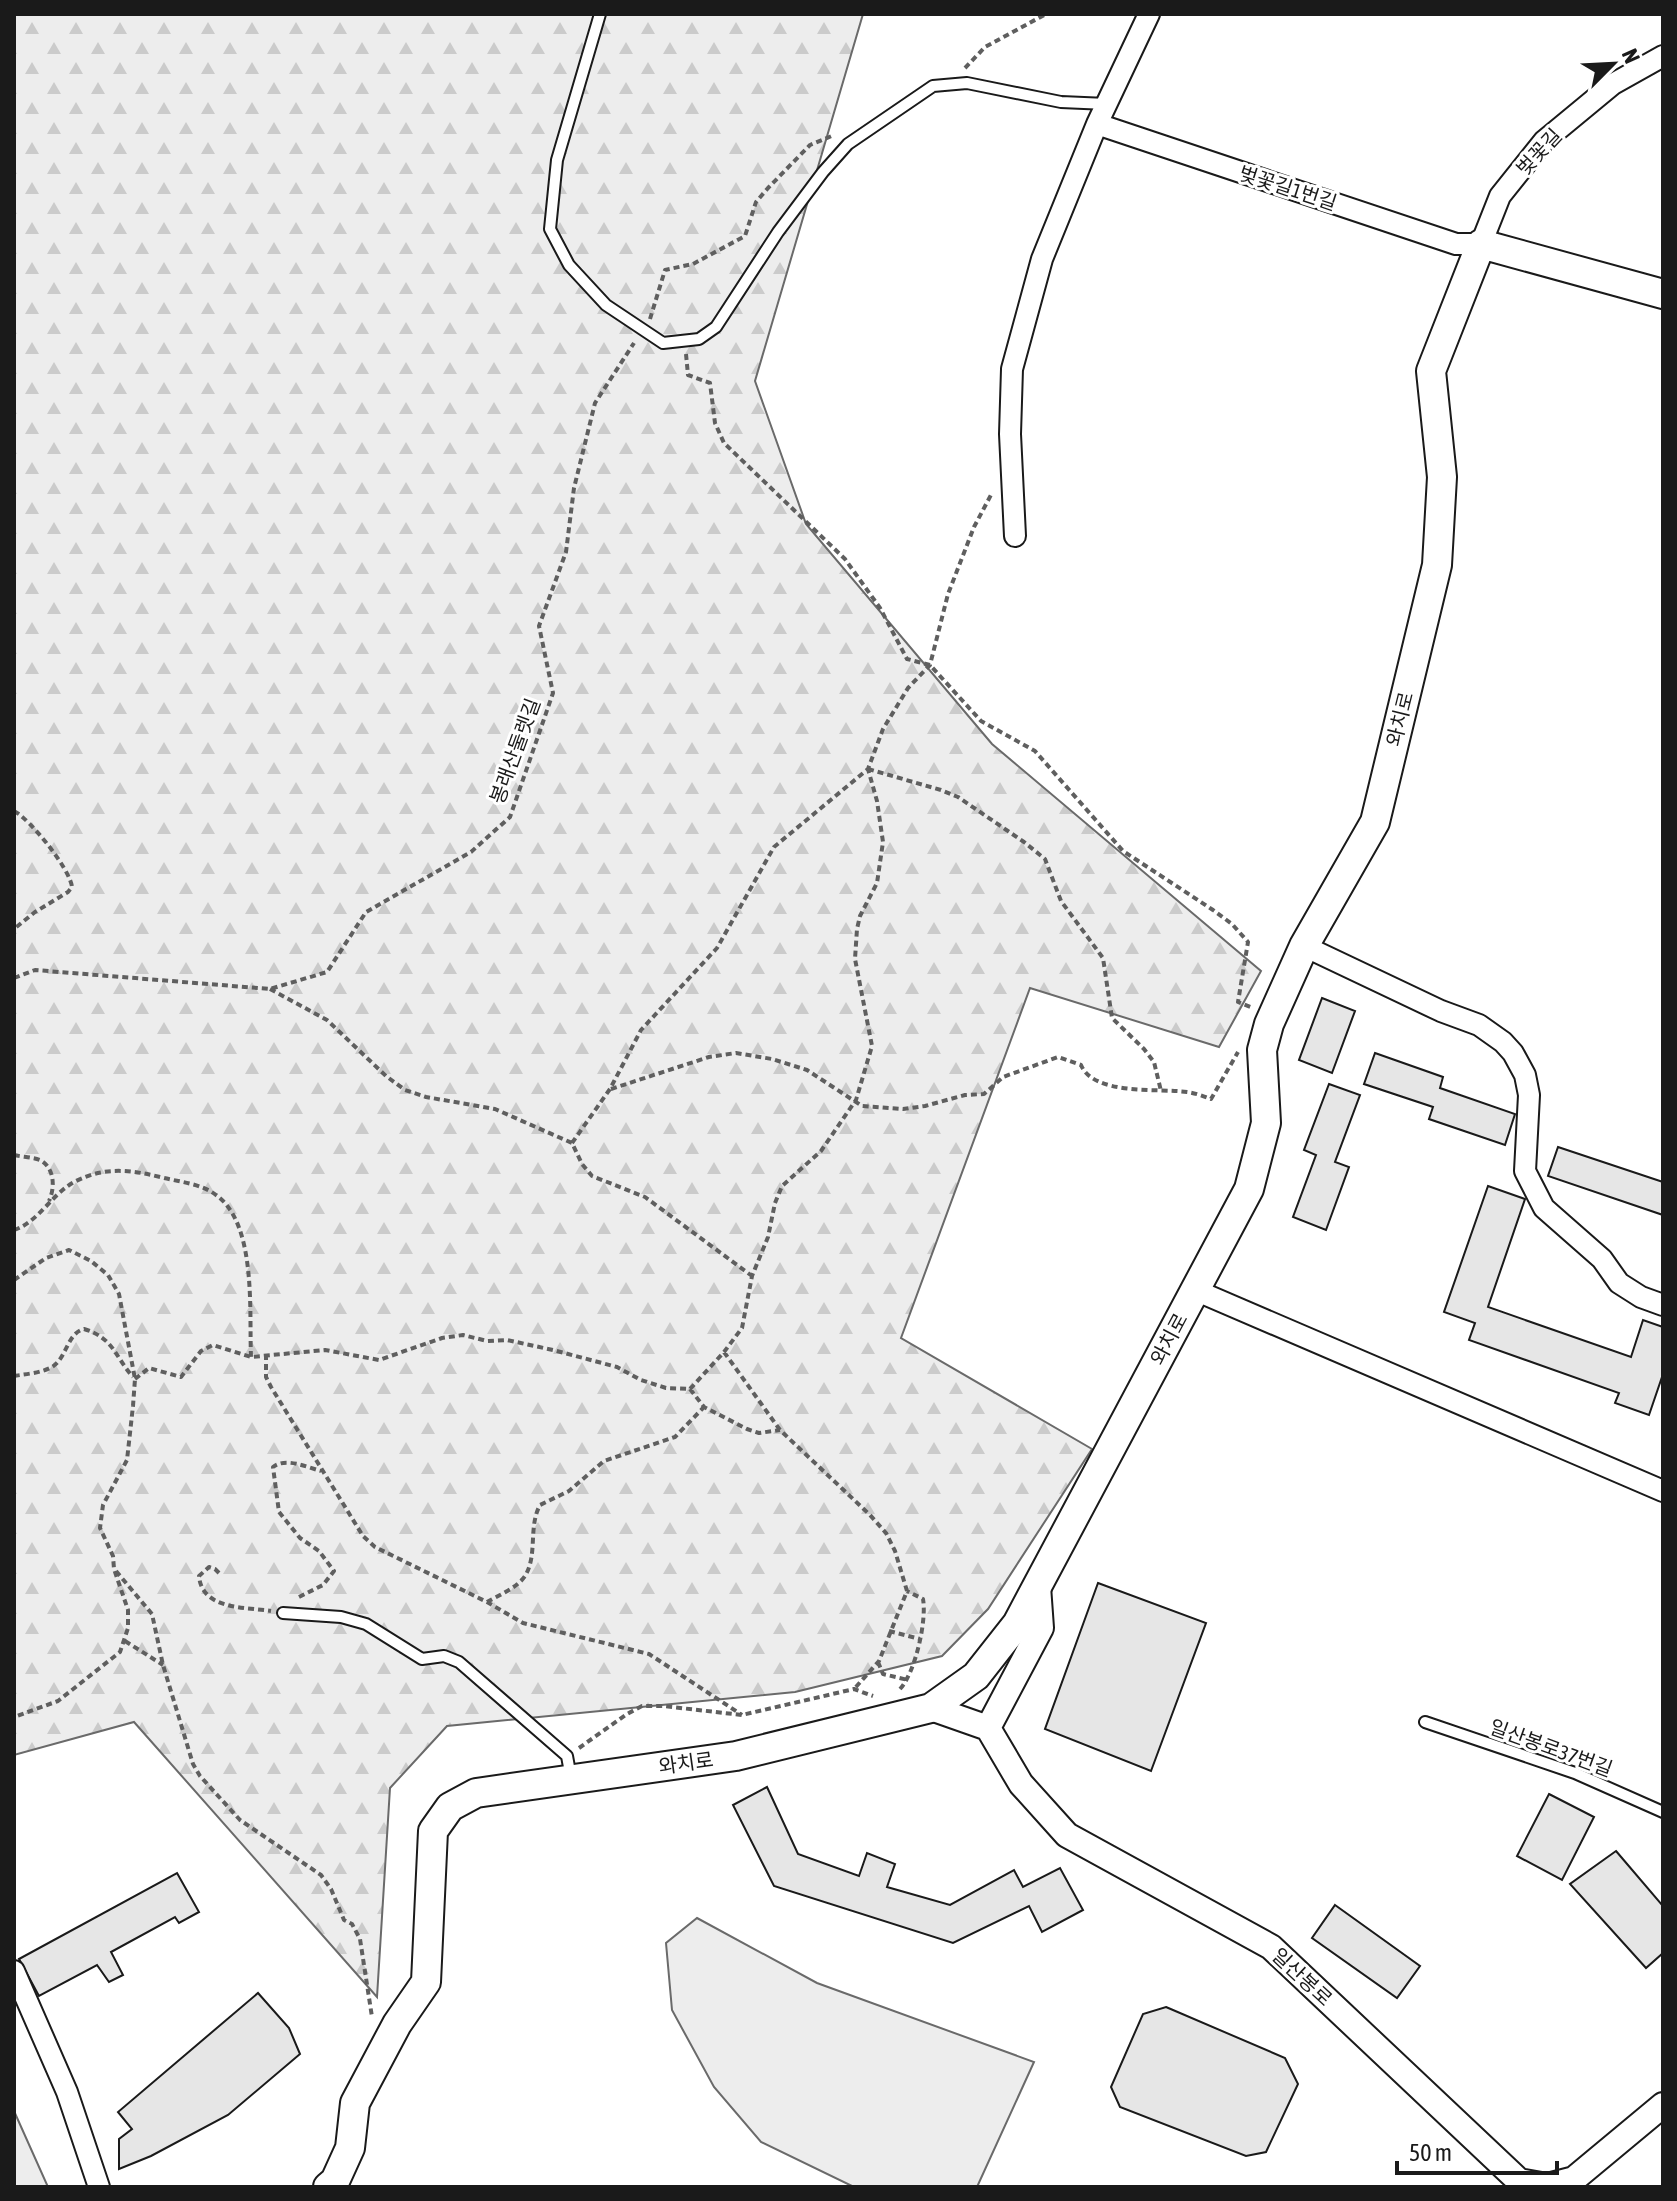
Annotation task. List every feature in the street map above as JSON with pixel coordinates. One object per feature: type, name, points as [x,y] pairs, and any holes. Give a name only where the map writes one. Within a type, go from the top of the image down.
[{"type":"main road","points":[[1481,244],[1663,294]]},
{"type":"main road","name":"와치로","points":[[328,2187],[335,2181],[350,2148],[355,2103],[397,2024],[426,1982],[433,1831],[450,1807],[476,1793],[569,1768],[736,1756],[931,1708],[976,1676],[1017,1624],[1249,1189],[1266,1123],[1262,1050],[1273,1017],[1304,946],[1375,822],[1437,565],[1442,477],[1431,371],[1481,244]]},
{"type":"street","points":[[1015,536],[1011,461],[1012,369],[1042,259],[1097,124],[1149,14]]},
{"type":"street","name":"벚꽃길","points":[[1481,244],[1500,196],[1544,141],[1613,84],[1663,56]]},
{"type":"street","name":"벚꽃길1번길","points":[[1097,124],[1456,244],[1481,244]]},
{"type":"street","points":[[1304,946],[1441,1011],[1479,1025],[1503,1042],[1525,1075],[1529,1095],[1525,1171],[1544,1208],[1602,1259],[1619,1283],[1641,1297],[1663,1305]]},
{"type":"street","points":[[1195,1290],[1663,1491]]},
{"type":"street","points":[[931,1708],[988,1728],[1041,1628],[1038,1586]]},
{"type":"street","name":"일산봉로","points":[[988,1728],[1021,1784],[1067,1835],[1271,1947],[1519,2181],[1547,2186],[1574,2179],[1663,2105]]},
{"type":"street","points":[[14,1971],[67,2092],[99,2187]]},
{"type":"lane","points":[[600,14],[557,160],[550,229],[569,265],[606,305],[663,343],[699,339],[716,327],[778,232],[848,144],[933,86],[967,83],[1061,102],[1107,104]]},
{"type":"lane","points":[[283,1613],[353,1620],[366,1624],[422,1659],[444,1656],[459,1662],[569,1768]]},
{"type":"lane","name":"일산봉로37번길","points":[[1425,1722],[1575,1773],[1663,1812]]},
{"type":"path","points":[[950,84],[985,47],[1046,14]]},
{"type":"path","name":"봉래산둘렛길","points":[[14,978],[35,970],[270,989],[327,972],[366,912],[471,852],[510,817],[553,693],[539,626],[566,552],[574,488],[595,403],[653,315],[665,270],[693,264],[745,236],[756,202],[768,188],[810,145],[842,132]]},
{"type":"path","points":[[691,341],[686,353],[688,375],[710,383],[715,423],[724,443],[845,559],[880,608],[907,659],[930,665],[981,721],[1035,751],[1123,851],[1232,924],[1248,942],[1238,1002],[1273,1017]]},
{"type":"path","points":[[572,1143],[610,1089],[641,1030],[717,948],[774,847],[868,769],[883,729],[908,688],[930,665],[948,594],[974,527],[1011,461]]},
{"type":"path","points":[[868,769],[958,797],[1045,859],[1061,901],[1103,958],[1112,1018],[1154,1062],[1161,1091]]},
{"type":"path","points":[[690,1389],[742,1328],[752,1276],[768,1237],[782,1186],[821,1151],[856,1100],[872,1046],[855,959],[860,916],[877,883],[883,842],[868,769]]},
{"type":"path","points":[[14,811],[46,845],[65,871],[72,887],[14,929]]},
{"type":"path","points":[[270,989],[327,1020],[405,1090],[426,1097],[495,1109],[572,1143],[592,1176],[645,1197],[752,1276]]},
{"type":"path","points":[[610,1089],[709,1057],[736,1053],[772,1059],[807,1070],[862,1106],[903,1109],[941,1103],[965,1095],[984,1094],[1003,1077],[1058,1057],[1081,1065],[1083,1072],[1115,1088],[1189,1092],[1211,1099],[1241,1049],[1262,1050]]},
{"type":"path","points":[[14,1155],[38,1160],[50,1171],[53,1192],[48,1203]]},
{"type":"path","points":[[14,1230],[34,1218],[75,1182],[115,1170],[147,1174],[214,1192],[228,1208],[244,1241],[251,1357]]},
{"type":"path","points":[[14,1280],[58,1253],[69,1250],[91,1261],[108,1275],[119,1294],[135,1379],[127,1460],[103,1505],[100,1528],[113,1556],[114,1569],[128,1610],[125,1641],[120,1652],[58,1701],[14,1717]]},
{"type":"path","points":[[14,1376],[55,1365],[74,1334],[84,1329],[98,1333],[107,1340],[135,1379]]},
{"type":"path","points":[[135,1379],[149,1368],[181,1377],[201,1351],[213,1345],[251,1357],[325,1350],[379,1360],[442,1338],[463,1335],[487,1341],[507,1340],[617,1367],[641,1380],[666,1388],[690,1389],[704,1407],[759,1433],[780,1430]]},
{"type":"path","points":[[724,1352],[780,1430],[886,1533],[907,1591],[924,1602],[920,1639],[908,1680],[880,1673],[878,1662]]},
{"type":"path","points":[[266,1354],[266,1377],[271,1387],[363,1536],[375,1547],[523,1623],[649,1654],[742,1715]]},
{"type":"path","points":[[487,1602],[516,1586],[526,1575],[534,1520],[540,1505],[569,1491],[604,1461],[675,1437],[704,1407]]},
{"type":"path","points":[[219,1573],[209,1567],[199,1576],[200,1586],[211,1599],[223,1604],[283,1613],[290,1601],[323,1585],[334,1571],[319,1551],[300,1538],[279,1512],[273,1467],[284,1462],[324,1471]]},
{"type":"path","points":[[114,1569],[152,1614],[188,1751],[200,1776],[240,1820],[321,1875],[331,1889],[344,1920],[356,1928],[374,2040],[382,2053]]},
{"type":"path","points":[[569,1768],[627,1714],[642,1706],[742,1715],[854,1689],[878,1662],[907,1591]]},
{"type":"path","points":[[889,1631],[920,1639]]},
{"type":"path","points":[[125,1641],[163,1665]]},
{"type":"green space","points":[[14,14],[863,14],[755,381],[806,524],[992,744],[1261,971],[1219,1047],[1030,988],[901,1338],[1092,1449],[988,1609],[942,1656],[795,1692],[447,1726],[390,1788],[377,1997],[134,1722],[14,1755]]},
{"type":"shaded area","points":[[697,1918],[817,1983],[1034,2062],[977,2187],[854,2187],[761,2142],[714,2087],[672,2010],[666,1943]]},
{"type":"shaded area","points":[[14,2111],[48,2187],[14,2187]]},
{"type":"building","points":[[1322,998],[1355,1011],[1332,1073],[1299,1060]]},
{"type":"building","points":[[1375,1053],[1443,1077],[1440,1088],[1515,1114],[1505,1145],[1429,1119],[1433,1107],[1364,1084]]},
{"type":"building","points":[[1329,1084],[1360,1095],[1335,1162],[1349,1167],[1326,1230],[1293,1217],[1316,1155],[1304,1150]]},
{"type":"building","points":[[1558,1147],[1663,1182],[1663,1215],[1548,1176]]},
{"type":"building","points":[[1488,1186],[1525,1199],[1488,1307],[1631,1357],[1643,1320],[1663,1327],[1663,1374],[1649,1415],[1615,1403],[1619,1393],[1469,1340],[1475,1323],[1444,1312]]},
{"type":"building","points":[[1098,1583],[1206,1623],[1151,1771],[1045,1729]]},
{"type":"building","points":[[767,1787],[798,1854],[859,1876],[867,1853],[895,1864],[887,1887],[950,1905],[1014,1870],[1023,1887],[1060,1868],[1083,1910],[1042,1932],[1029,1906],[953,1943],[774,1886],[733,1805]]},
{"type":"building","points":[[1549,1794],[1594,1817],[1562,1880],[1517,1856]]},
{"type":"building","points":[[1616,1851],[1663,1906],[1663,1953],[1646,1968],[1570,1884]]},
{"type":"building","points":[[177,1873],[199,1912],[179,1923],[175,1917],[111,1952],[123,1975],[109,1982],[97,1965],[39,1996],[19,1959]]},
{"type":"building","points":[[1335,1905],[1420,1966],[1397,1998],[1312,1938]]},
{"type":"building","points":[[258,1993],[289,2028],[300,2054],[228,2115],[151,2156],[119,2169],[119,2139],[132,2129],[118,2112]]},
{"type":"building","points":[[1166,2007],[1285,2058],[1298,2084],[1266,2152],[1246,2156],[1120,2107],[1111,2087],[1143,2014]]}]
